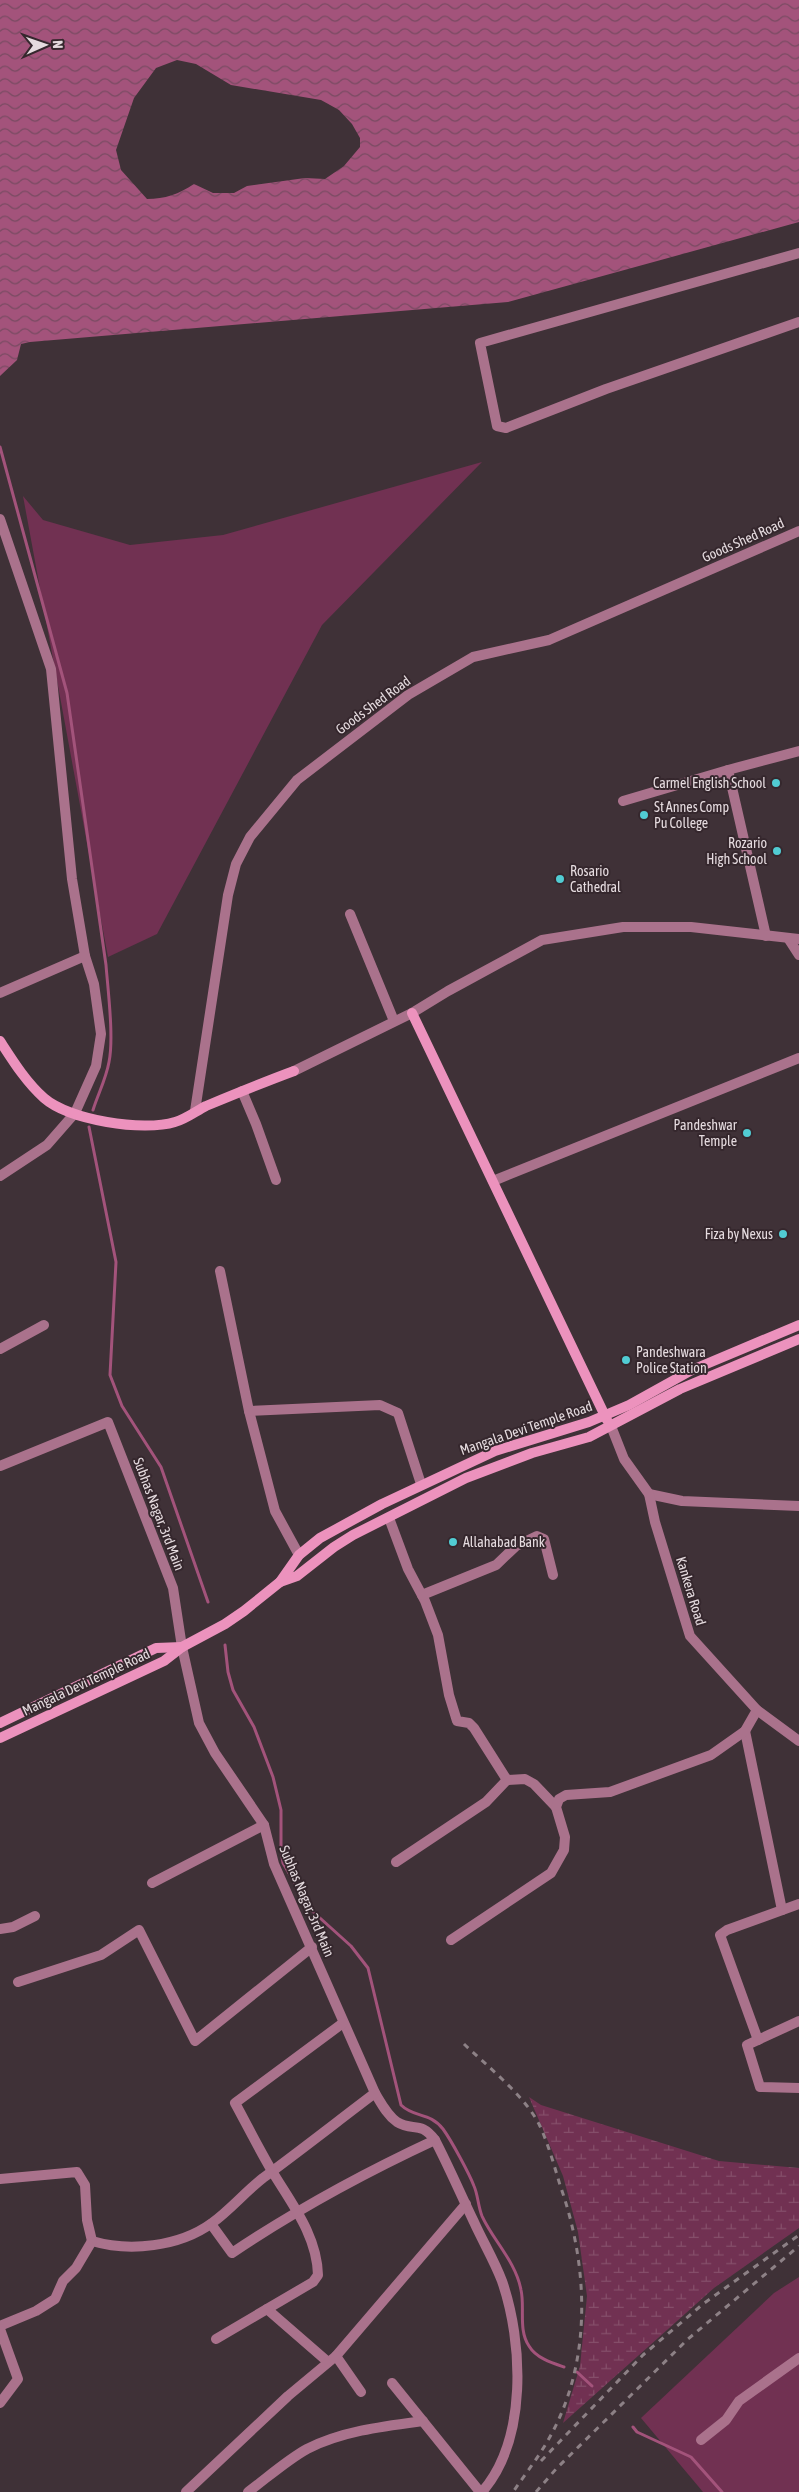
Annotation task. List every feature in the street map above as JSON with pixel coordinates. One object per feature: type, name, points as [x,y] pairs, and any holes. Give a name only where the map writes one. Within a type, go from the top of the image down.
[{"type":"main road","points":[[412,1013],[604,1415],[611,1426]]},
{"type":"main road","points":[[0,1041],[21,1072],[45,1099],[76,1114],[101,1121],[139,1126],[176,1122],[195,1111],[294,1071]]},
{"type":"main road","name":"Mangala Devi Temple Road","points":[[280,1582],[297,1576],[334,1547],[466,1478],[500,1463],[589,1437],[611,1426],[709,1363],[799,1325]]},
{"type":"main road","name":"Mangala Devi Temple Road","points":[[0,1738],[164,1661],[182,1647],[225,1624],[280,1582],[299,1555],[320,1538],[421,1484],[494,1451],[589,1422],[799,1339]]},
{"type":"main road","points":[[382,1504],[389,1518]]},
{"type":"main road","name":"Mangala Devi Temple Road","points":[[0,1723],[156,1648],[182,1647]]},
{"type":"street","points":[[799,253],[480,343],[497,426],[506,428],[606,389],[799,322]]},
{"type":"street","points":[[0,519],[51,669],[72,879],[85,956],[94,984],[101,1034],[96,1066],[76,1114],[47,1145],[0,1176]]},
{"type":"street","name":"Goods Shed Road","points":[[195,1111],[228,895],[236,864],[250,837],[297,780],[408,694],[473,657],[549,640],[798,535]]},
{"type":"street","points":[[623,801],[728,770],[799,752]]},
{"type":"street","points":[[728,770],[766,936]]},
{"type":"street","points":[[350,914],[394,1021]]},
{"type":"street","points":[[294,1071],[412,1013],[448,991],[542,940],[624,927],[691,926],[794,939],[799,955]]},
{"type":"street","points":[[0,993],[85,956]]},
{"type":"street","points":[[493,1181],[799,1058]]},
{"type":"street","points":[[242,1091],[276,1180]]},
{"type":"street","points":[[220,1272],[249,1411],[275,1511],[299,1555]]},
{"type":"street","points":[[0,1349],[44,1325]]},
{"type":"street","points":[[249,1411],[380,1406],[398,1413],[421,1484]]},
{"type":"street","name":"Subhas Nagar, 3rd Main","points":[[0,1466],[108,1422],[173,1588],[182,1647],[199,1723],[215,1753],[264,1825],[274,1864],[375,2093],[396,2121],[405,2126],[424,2128],[435,2140]]},
{"type":"street","points":[[611,1426],[624,1460],[649,1494],[682,1501],[799,1506]]},
{"type":"street","name":"Kankera Road","points":[[649,1494],[655,1522],[690,1636],[757,1710],[799,1741]]},
{"type":"street","points":[[389,1518],[408,1569],[422,1595],[438,1635],[456,1719],[458,1722],[469,1723],[474,1728],[507,1780]]},
{"type":"street","points":[[422,1595],[496,1565],[516,1546],[537,1536],[544,1539],[553,1575]]},
{"type":"street","points":[[556,1807],[559,1799],[566,1795],[610,1792],[711,1755],[745,1731],[757,1710]]},
{"type":"street","points":[[745,1731],[782,1910]]},
{"type":"street","points":[[396,1862],[486,1802],[507,1780],[525,1779],[534,1784],[556,1807],[565,1838],[564,1850],[551,1873],[451,1940]]},
{"type":"street","points":[[152,1883],[264,1825]]},
{"type":"street","points":[[758,2040],[720,1935],[727,1930],[799,1904]]},
{"type":"street","points":[[0,1930],[13,1927],[35,1916]]},
{"type":"street","points":[[18,1982],[100,1954],[139,1930],[195,2042],[312,1947]]},
{"type":"street","points":[[799,2021],[747,2045],[760,2088],[799,2088]]},
{"type":"street","points":[[216,2339],[313,2282],[318,2275],[316,2258],[299,2212],[272,2172],[235,2103],[343,2023]]},
{"type":"street","points":[[92,2241],[111,2247],[146,2247],[180,2239],[211,2224],[272,2172],[375,2093]]},
{"type":"street","points":[[211,2224],[232,2253],[280,2221],[299,2212],[372,2169],[435,2140],[494,2261],[507,2300],[519,2372],[512,2431],[498,2467],[481,2492],[392,2383]]},
{"type":"street","points":[[0,2179],[77,2172],[85,2185],[87,2220],[92,2241],[76,2268],[63,2281],[55,2300],[0,2328],[4,2348],[18,2379],[0,2403]]},
{"type":"street","points":[[186,2492],[288,2396],[332,2359],[466,2204]]},
{"type":"street","points":[[267,2309],[332,2359],[360,2392]]},
{"type":"street","points":[[701,2440],[726,2420],[739,2401],[799,2358]]},
{"type":"street","points":[[248,2492],[307,2449],[340,2438],[385,2427],[423,2422]]},
{"type":"green space","points":[[482,462],[322,625],[157,934],[108,957],[23,496],[43,520],[130,545],[223,535]]},
{"type":"green space","points":[[529,2097],[541,2105],[719,2161],[799,2168],[799,2228],[714,2288],[563,2423],[580,2366],[587,2296],[578,2232],[563,2176]]},
{"type":"green space","points":[[799,2277],[799,2492],[703,2492],[641,2418],[774,2293]]},
{"type":"water","points":[[0,0],[799,0],[799,222],[508,302],[30,342],[21,344],[17,360],[0,376]],"holes":[[[177,60],[196,64],[231,85],[321,100],[339,110],[352,124],[360,138],[360,147],[344,166],[325,179],[305,178],[247,186],[234,193],[213,193],[194,184],[172,195],[147,199],[121,170],[116,150],[134,98],[156,68]]]},
{"type":"waterway","points":[[0,447],[67,693],[106,965],[110,1014],[110,1052],[106,1074],[93,1110]]},
{"type":"waterway","points":[[89,1127],[116,1262],[110,1375],[122,1406],[161,1467],[208,1602]]},
{"type":"waterway","points":[[225,1645],[228,1672],[233,1690],[254,1727],[273,1777],[281,1810],[281,1850],[283,1863],[310,1909],[351,1946],[368,1968],[401,2105],[411,2112],[433,2120],[443,2129],[472,2180],[482,2216],[518,2280],[522,2297],[524,2333],[529,2346],[540,2357],[564,2367]]},
{"type":"waterway","points":[[577,2372],[592,2386]]},
{"type":"waterway","points":[[633,2427],[637,2432],[691,2457],[722,2492]]},
{"type":"railway","points":[[464,2044],[515,2092],[539,2124],[551,2154],[570,2216],[581,2282],[582,2315],[579,2348],[573,2380],[562,2412],[547,2442],[513,2492]]},
{"type":"railway","points":[[541,2461],[643,2355],[703,2304],[799,2235]]},
{"type":"railway","points":[[536,2492],[556,2469],[688,2339],[799,2246]]},
{"type":"place","name":"Carmel English School","points":[[776,783]]},
{"type":"place","name":"St Annes Comp Pu College","points":[[644,815]]},
{"type":"place","name":"Rozario High School","points":[[777,851]]},
{"type":"place","name":"Rosario Cathedral","points":[[560,879]]},
{"type":"place","name":"Pandeshwar Temple","points":[[747,1133]]},
{"type":"place","name":"Fiza by Nexus","points":[[783,1234]]},
{"type":"place","name":"Pandeshwara Police Station","points":[[626,1360]]},
{"type":"place","name":"Allahabad Bank","points":[[453,1542]]}]
